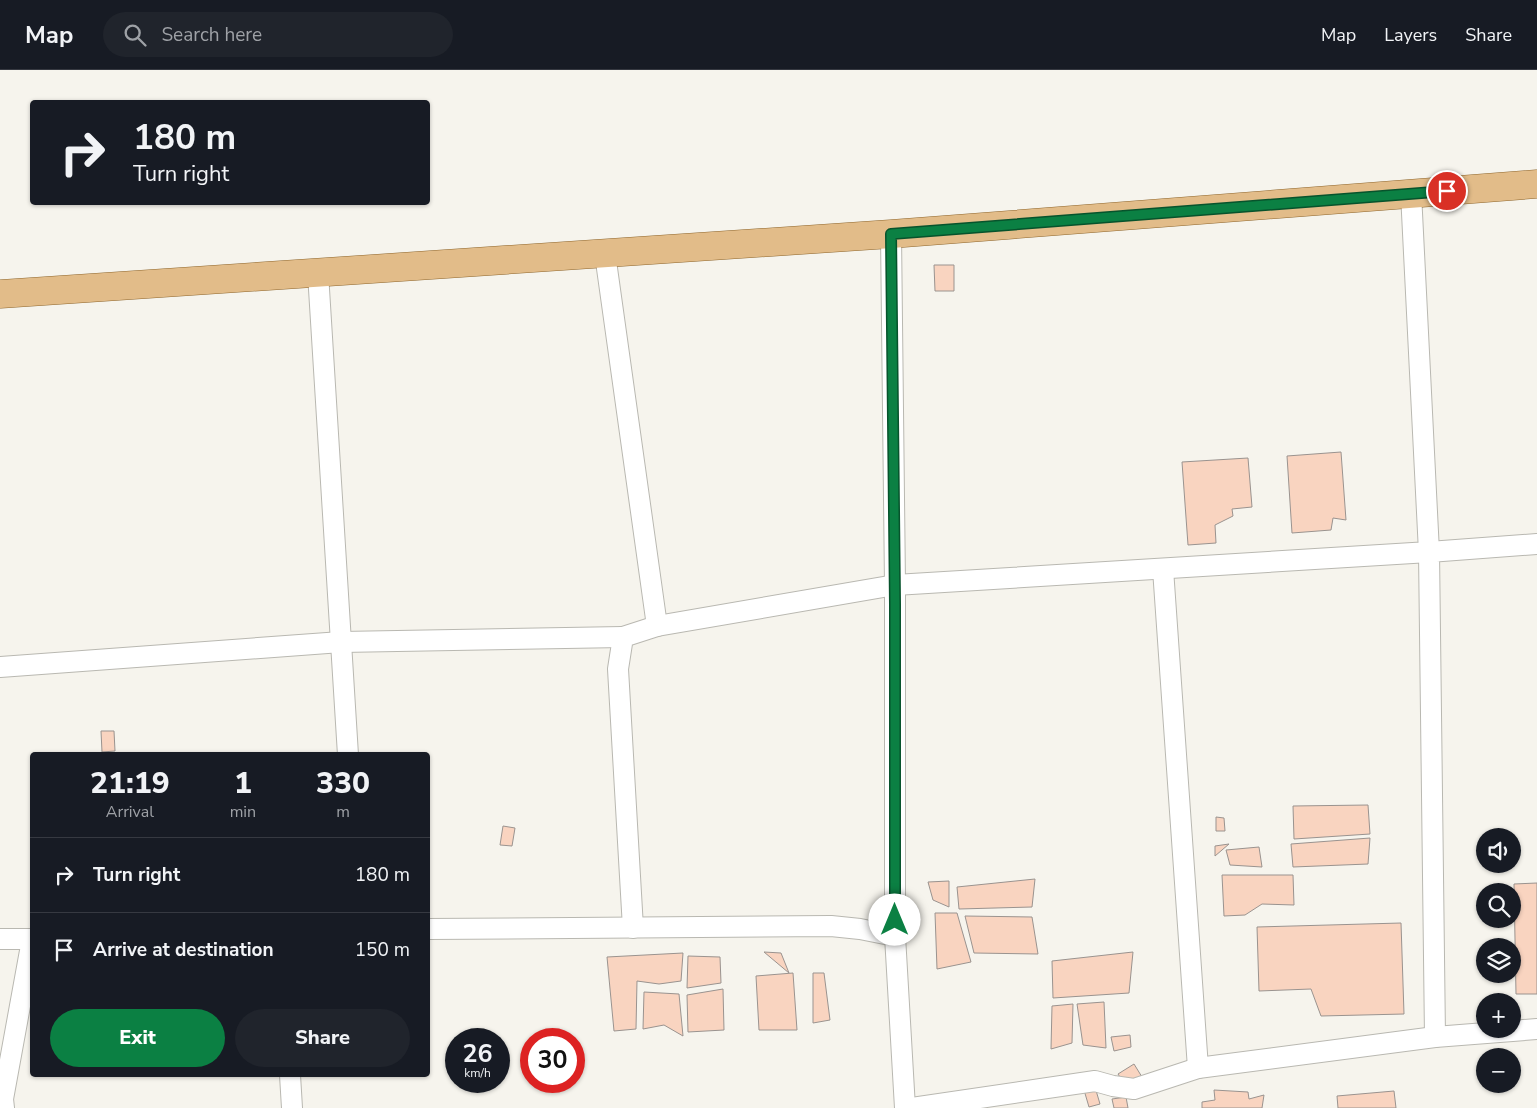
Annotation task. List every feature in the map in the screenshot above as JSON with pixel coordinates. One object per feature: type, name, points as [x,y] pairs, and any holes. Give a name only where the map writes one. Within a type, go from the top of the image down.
[{"type":"main road","points":[[0,294],[891,234],[1537,184]]},
{"type":"street","points":[[1411,193],[1429,552],[1435,1037]]},
{"type":"street","points":[[891,234],[895,585],[894,936],[905,1108]]},
{"type":"street","points":[[605,254],[657,626]]},
{"type":"street","points":[[318,273],[348,752]]},
{"type":"street","points":[[0,668],[341,642],[623,637],[657,626],[895,585],[1537,544]]},
{"type":"street","points":[[1163,568],[1198,1068]]},
{"type":"street","points":[[623,637],[618,669],[633,928]]},
{"type":"street","points":[[430,930],[831,926],[860,929],[894,936]]},
{"type":"street","points":[[0,939],[30,939]]},
{"type":"street","points":[[4,1108],[3,1099],[30,950]]},
{"type":"street","points":[[912,1108],[1095,1081],[1134,1089],[1198,1068],[1435,1037],[1537,1029]]},
{"type":"street","points":[[290,1077],[292,1108]]},
{"type":"building","points":[[934,265],[954,265],[954,291],[935,291]]},
{"type":"building","points":[[1341,452],[1346,520],[1333,518],[1331,530],[1292,533],[1287,456]]},
{"type":"building","points":[[1248,458],[1252,507],[1232,509],[1233,516],[1215,525],[1216,543],[1188,545],[1182,462]]},
{"type":"building","points":[[101,731],[114,731],[115,751],[102,752]]},
{"type":"building","points":[[1368,805],[1370,834],[1294,839],[1293,806]]},
{"type":"building","points":[[1216,817],[1224,818],[1225,831],[1216,831]]},
{"type":"building","points":[[503,826],[515,828],[512,846],[500,845]]},
{"type":"building","points":[[1370,838],[1368,864],[1293,867],[1291,844]]},
{"type":"building","points":[[1229,844],[1215,856],[1215,846]]},
{"type":"building","points":[[1259,847],[1262,867],[1230,865],[1226,850]]},
{"type":"building","points":[[1222,875],[1293,875],[1294,905],[1262,904],[1245,915],[1224,916]]},
{"type":"building","points":[[1035,879],[1032,907],[959,909],[957,887]]},
{"type":"building","points":[[949,881],[949,907],[933,900],[928,882]]},
{"type":"building","points":[[1537,883],[1537,994],[1516,993],[1516,983],[1521,983],[1521,938],[1515,938],[1515,928],[1521,928],[1521,884]]},
{"type":"building","points":[[935,913],[957,913],[971,962],[937,969]]},
{"type":"building","points":[[965,916],[1032,917],[1038,954],[974,953]]},
{"type":"building","points":[[1401,923],[1404,1014],[1321,1016],[1311,989],[1259,991],[1257,927]]},
{"type":"building","points":[[764,952],[781,953],[789,973]]},
{"type":"building","points":[[1133,952],[1129,993],[1053,998],[1052,961]]},
{"type":"building","points":[[683,953],[681,981],[659,984],[637,981],[636,1029],[614,1031],[607,957]]},
{"type":"building","points":[[688,956],[720,957],[721,983],[687,988]]},
{"type":"building","points":[[793,973],[797,1030],[759,1030],[756,976]]},
{"type":"building","points":[[813,973],[824,973],[830,1020],[813,1023]]},
{"type":"building","points":[[723,989],[724,1030],[688,1032],[687,995]]},
{"type":"building","points":[[644,992],[679,994],[683,1036],[664,1025],[643,1029]]},
{"type":"building","points":[[1104,1002],[1106,1048],[1083,1045],[1077,1004]]},
{"type":"building","points":[[1073,1004],[1072,1043],[1051,1049],[1052,1006]]},
{"type":"building","points":[[1130,1035],[1131,1047],[1114,1051],[1111,1037]]},
{"type":"building","points":[[1134,1064],[1142,1077],[1126,1087],[1118,1074]]},
{"type":"building","points":[[1095,1087],[1100,1104],[1089,1107],[1084,1090]]},
{"type":"building","points":[[1214,1090],[1248,1092],[1249,1099],[1264,1095],[1262,1108],[1202,1108],[1202,1102],[1215,1100]]},
{"type":"building","points":[[1394,1091],[1396,1108],[1338,1108],[1337,1096]]},
{"type":"building","points":[[1126,1097],[1128,1108],[1114,1108],[1112,1099]]},
{"type":"route","points":[[895,920],[895,604],[891,234],[1447,191]]}]
